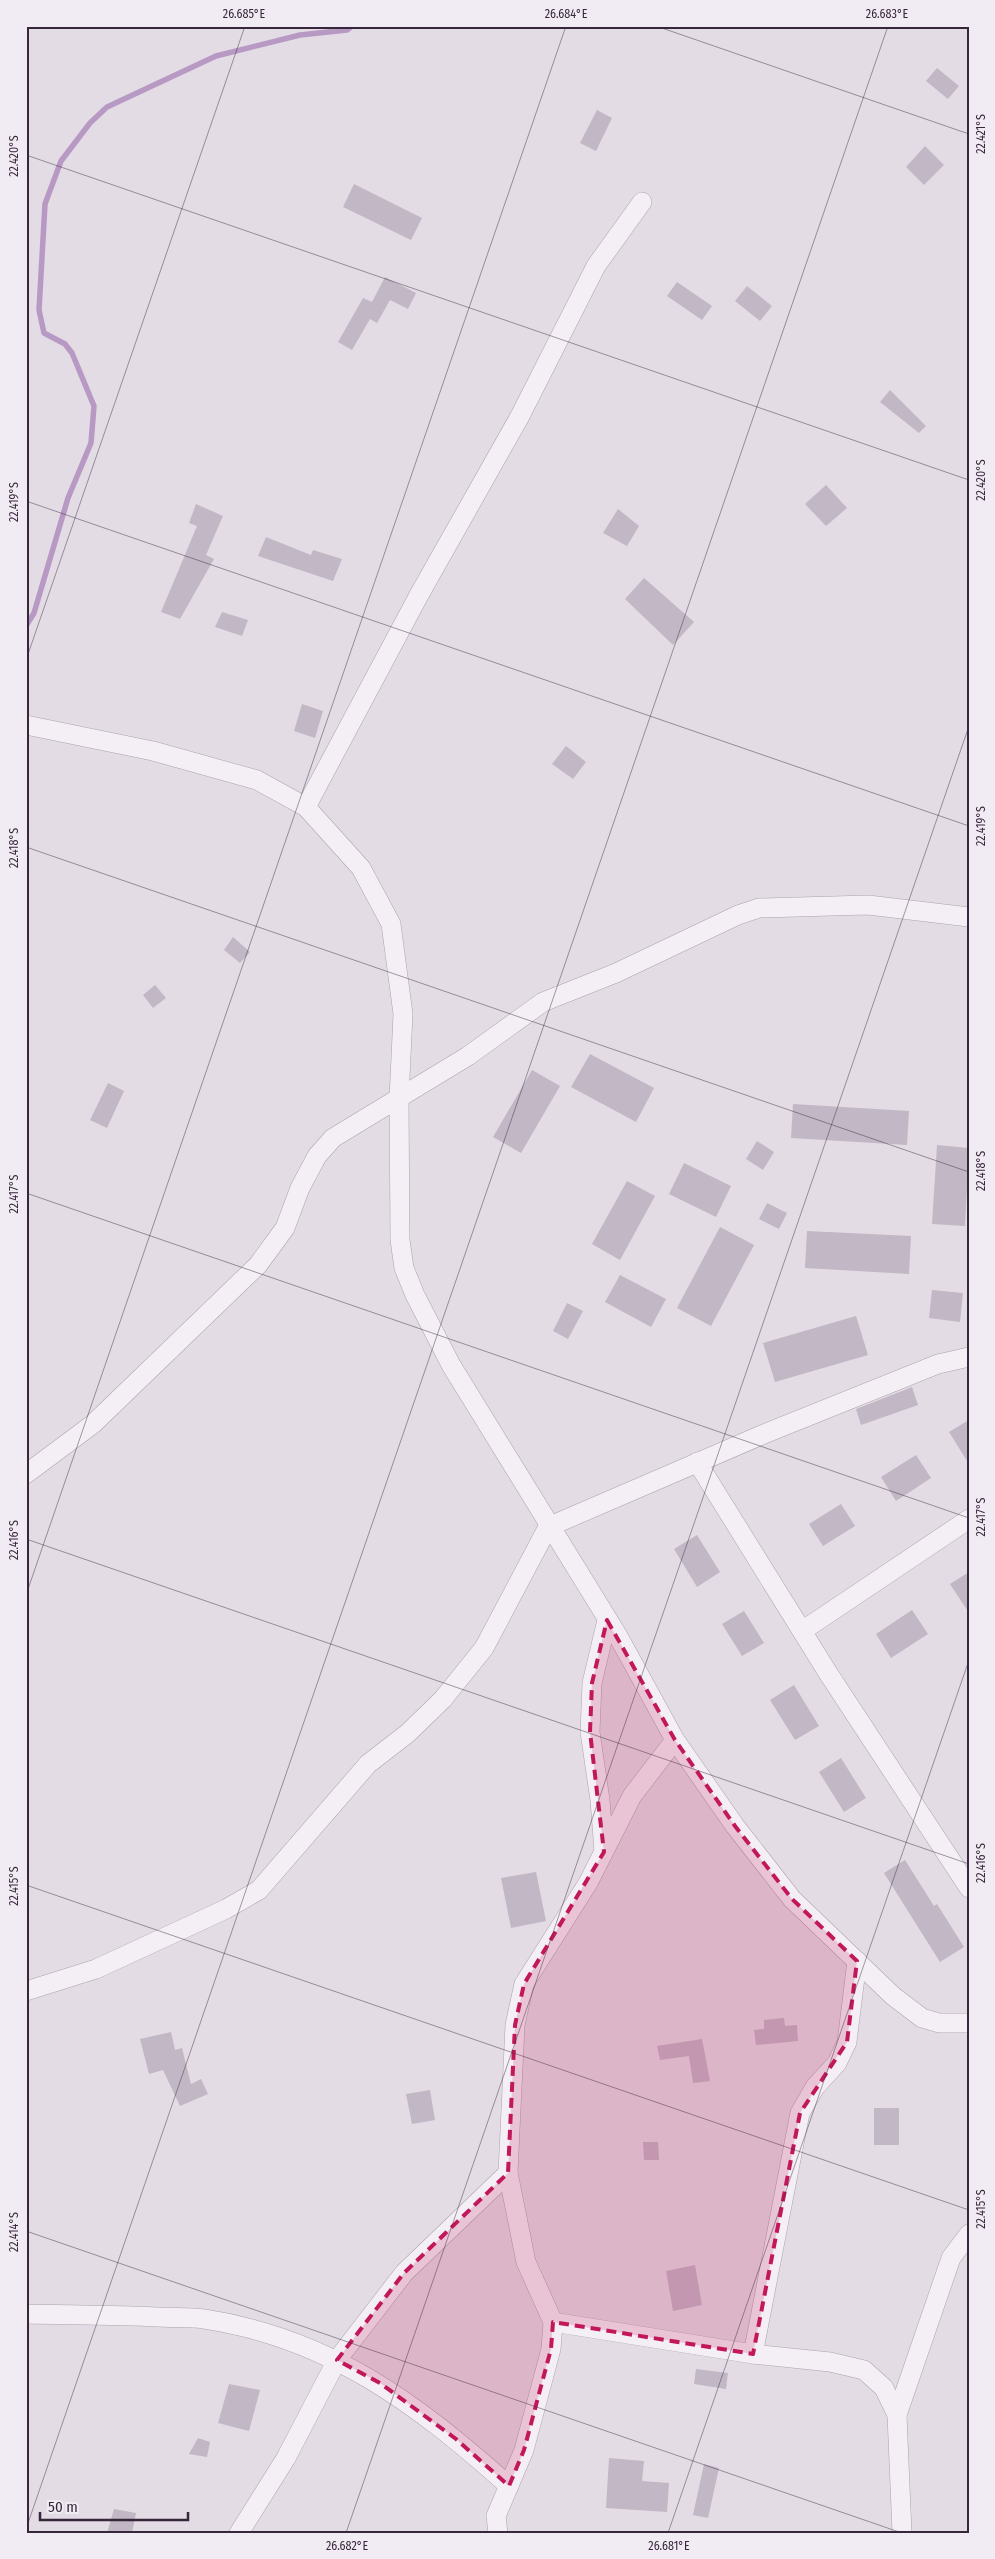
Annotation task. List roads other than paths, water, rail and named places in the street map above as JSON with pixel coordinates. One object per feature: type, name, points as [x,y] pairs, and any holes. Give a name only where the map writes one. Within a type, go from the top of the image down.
[{"type":"street","points":[[306,807],[419,594],[520,416],[596,266],[642,202]]},
{"type":"street","points":[[26,725],[152,751],[257,780],[306,807],[361,868],[391,924],[403,1014],[399,1099],[400,1240],[404,1268],[451,1365],[548,1527],[607,1620],[675,1740],[735,1826],[792,1900],[893,1996],[922,2018],[939,2024],[969,2023]]},
{"type":"street","points":[[26,1474],[93,1424],[258,1265],[285,1228],[300,1188],[317,1156],[333,1138],[468,1056],[543,1002],[616,973],[738,914],[759,908],[868,905],[969,917]]},
{"type":"street","points":[[26,1992],[96,1969],[226,1909],[260,1890],[368,1764],[408,1733],[443,1699],[484,1648],[548,1527],[698,1462],[938,1364],[969,1356]]},
{"type":"street","points":[[698,1462],[802,1631],[969,1888]]},
{"type":"street","points":[[802,1631],[969,1519]]},
{"type":"street","points":[[604,1852],[600,1800],[590,1732],[592,1683],[607,1620]]},
{"type":"street","points":[[498,2533],[496,2516],[524,2450],[550,2349],[553,2322],[526,2262],[508,2172],[515,2025],[524,1984],[588,1884],[632,1796],[675,1740]]},
{"type":"street","points":[[753,2354],[800,2113],[815,2087],[837,2063],[848,2042],[857,1962]]},
{"type":"street","points":[[239,2533],[286,2458],[337,2360],[404,2273],[508,2172]]},
{"type":"street","points":[[902,2533],[897,2414],[950,2258],[969,2234]]},
{"type":"street","points":[[26,2314],[204,2319],[263,2333],[337,2360],[380,2383],[456,2439],[509,2486]]},
{"type":"street","points":[[553,2322],[753,2354],[830,2362],[864,2370],[884,2388],[897,2414]]},
{"type":"waterway","points":[[26,626],[34,613],[68,498],[91,443],[94,406],[72,353],[65,344],[44,333],[39,310],[45,204],[61,161],[90,123],[107,107],[216,56],[300,35],[347,30],[352,26]]}]
